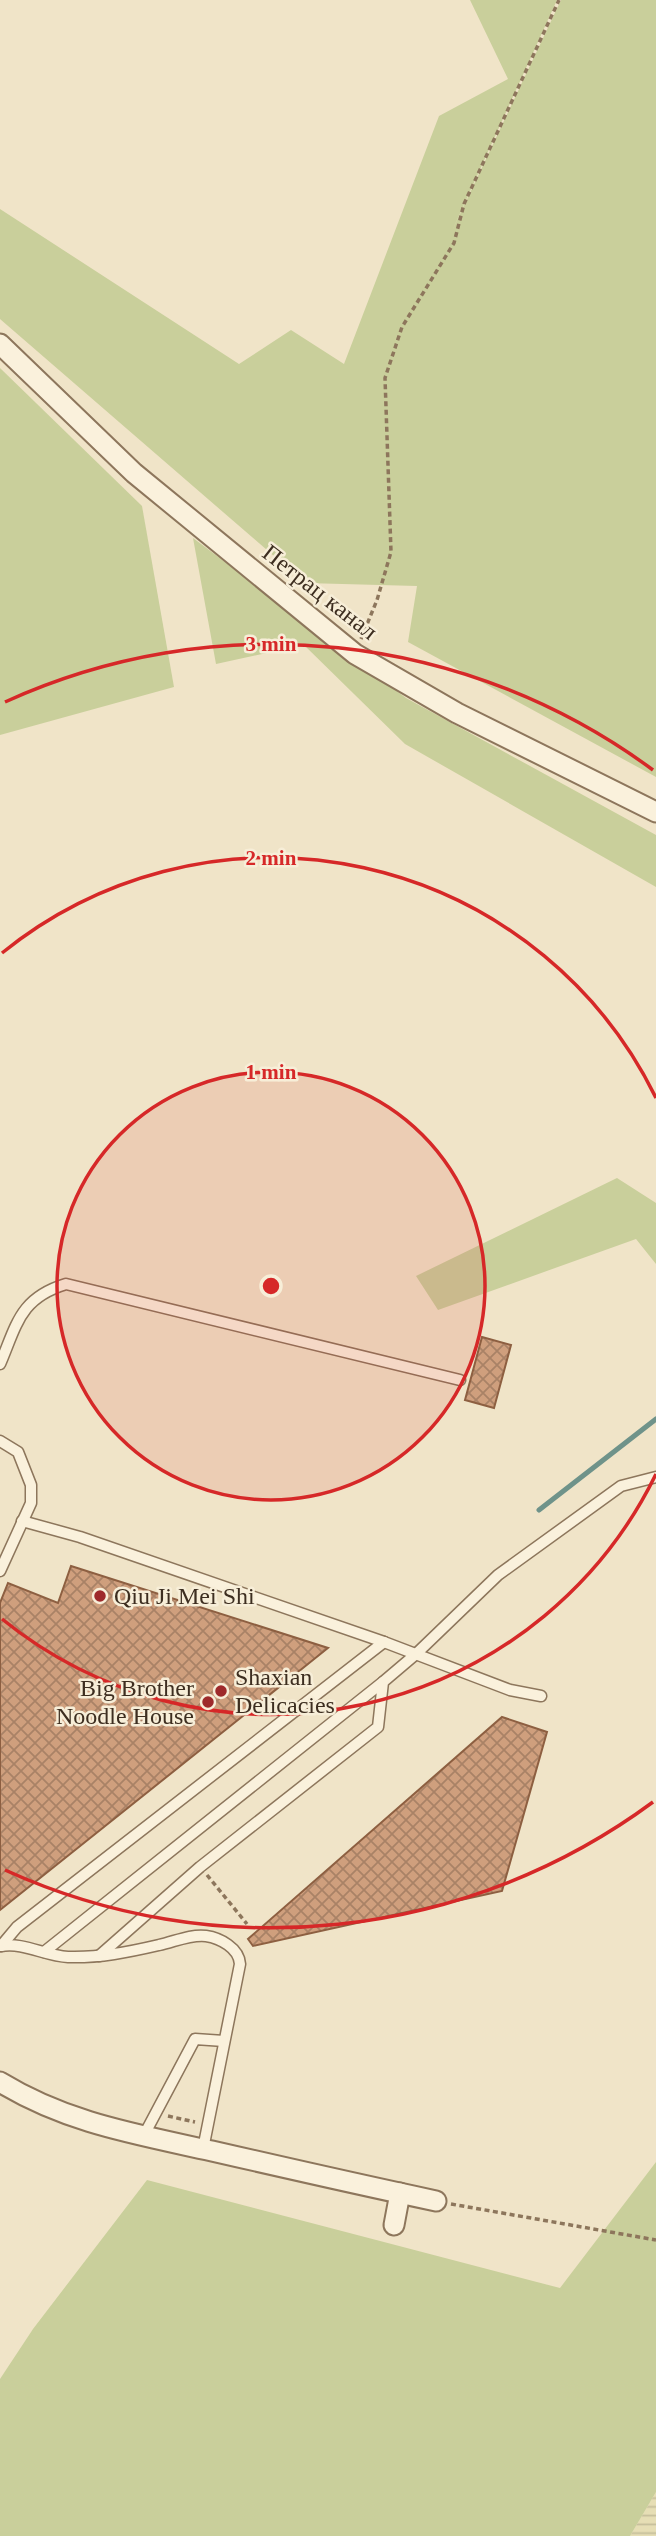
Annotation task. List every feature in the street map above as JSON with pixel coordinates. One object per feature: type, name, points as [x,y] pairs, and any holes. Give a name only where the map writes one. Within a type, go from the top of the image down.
[{"type":"street","name":"Петрац канал","points":[[0,344],[134,473],[355,654],[457,713],[656,812]]},
{"type":"street","points":[[0,2082],[36,2103],[70,2117],[143,2138],[436,2201]]},
{"type":"street","points":[[394,2225],[400,2193]]},
{"type":"lane","points":[[0,1364],[23,1310],[32,1300],[66,1284],[460,1381]]},
{"type":"lane","points":[[0,1441],[19,1452],[31,1485],[31,1503],[0,1571]]},
{"type":"lane","points":[[44,1952],[383,1682],[416,1654],[498,1574],[621,1486],[656,1477]]},
{"type":"lane","points":[[22,1521],[79,1537],[384,1642],[510,1690],[541,1696]]},
{"type":"lane","points":[[1,1946],[17,1927],[384,1642]]},
{"type":"lane","points":[[99,1956],[200,1867],[378,1727],[383,1682]]},
{"type":"lane","points":[[1,1946],[15,1944],[66,1957],[99,1956],[192,1936],[215,1938],[228,1945],[240,1958],[240,1964],[203,2149]]},
{"type":"lane","points":[[143,2138],[195,2039],[224,2041]]},
{"type":"path","points":[[355,654],[377,600],[391,552],[385,378],[402,327],[454,243],[464,204],[559,0]]},
{"type":"path","points":[[436,2201],[656,2240]]},
{"type":"shaded area","points":[[656,2492],[656,2536],[630,2536]]},
{"type":"green space","points":[[470,0],[557,0],[452,231],[561,0],[656,0],[656,777],[408,642],[417,586],[305,583],[0,319],[0,209],[239,364],[291,330],[344,364],[439,116],[508,79]]},
{"type":"green space","points":[[0,368],[142,506],[174,687],[0,735]]},
{"type":"green space","points":[[193,538],[406,698],[656,835],[656,887],[405,744],[304,645],[216,664]]},
{"type":"green space","points":[[617,1178],[656,1203],[656,1264],[636,1239],[438,1310],[416,1276]]},
{"type":"green space","points":[[656,2162],[656,2492],[630,2536],[0,2536],[0,2379],[33,2329],[147,2180],[560,2288]]},
{"type":"building","points":[[482,1337],[511,1345],[494,1408],[465,1400]]},
{"type":"building","points":[[71,1566],[328,1648],[0,1910],[0,1603],[8,1583],[58,1603]]},
{"type":"building","points":[[502,1717],[547,1732],[502,1891],[253,1946],[248,1939]]},
{"type":"waterway","points":[[539,1510],[656,1419]]},
{"type":"place","name":"Qiu Ji Mei Shi","points":[[100,1596]]},
{"type":"place","name":"Shaxian Delicacies","points":[[221,1691]]},
{"type":"place","name":"Big Brother Noodle House","points":[[208,1702]]}]
